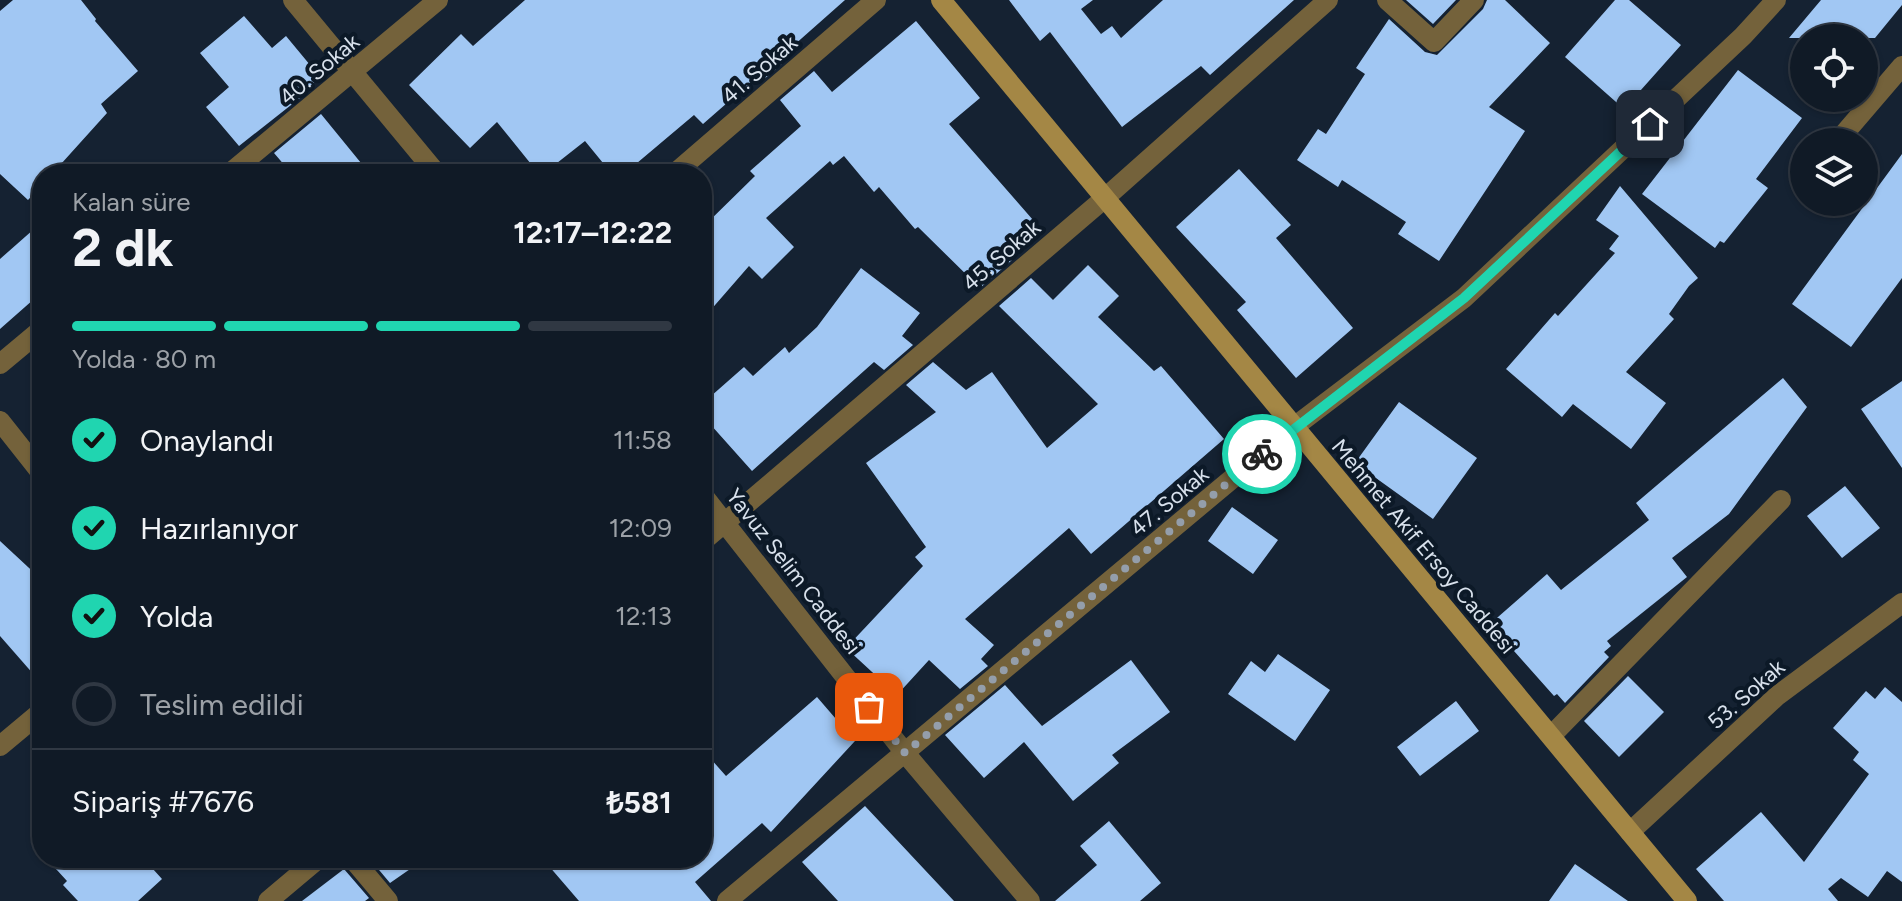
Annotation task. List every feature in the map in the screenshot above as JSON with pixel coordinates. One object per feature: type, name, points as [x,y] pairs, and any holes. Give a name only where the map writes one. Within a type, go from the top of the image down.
[{"type":"street","points":[[293,0],[429,164]]},
{"type":"street","name":"40. Sokak","points":[[241,164],[438,0]]},
{"type":"street","name":"41. Sokak","points":[[686,164],[876,0]]},
{"type":"street","name":"Mehmet Akif Ersoy Caddesi","points":[[941,0],[1687,901]]},
{"type":"street","name":"45. Sokak","points":[[712,534],[1105,198],[1328,0]]},
{"type":"street","points":[[1387,0],[1434,42],[1474,0]]},
{"type":"street","name":"47. Sokak","points":[[727,901],[1294,427],[1464,298],[1743,36],[1776,0]]},
{"type":"street","points":[[1849,128],[1902,66]]},
{"type":"street","points":[[0,364],[32,337]]},
{"type":"street","points":[[0,421],[32,461]]},
{"type":"street","points":[[1551,736],[1781,500]]},
{"type":"street","name":"Yavuz Selim Caddesi","points":[[712,506],[905,753],[1030,901]]},
{"type":"street","name":"53. Sokak","points":[[1630,832],[1777,696],[1902,603]]},
{"type":"street","points":[[0,746],[32,719]]},
{"type":"street","points":[[268,901],[307,868]]},
{"type":"street","points":[[360,868],[388,901]]},
{"type":"building","points":[[13,0],[81,0],[138,71],[101,104],[107,113],[61,164],[32,164],[32,196],[28,200],[0,174],[0,11]]},
{"type":"building","points":[[525,0],[845,0],[793,46],[797,51],[763,80],[759,75],[703,124],[694,115],[636,164],[604,164],[585,141],[556,164],[531,164],[497,122],[470,148],[409,85],[461,34],[473,46]]},
{"type":"building","points":[[1009,0],[1093,0],[1081,9],[1101,34],[1112,26],[1121,38],[1163,0],[1294,0],[1210,75],[1201,66],[1122,127],[1050,32],[1040,41]]},
{"type":"building","points":[[1406,0],[1456,0],[1433,24]]},
{"type":"building","points":[[1487,0],[1505,0],[1550,43],[1489,107],[1525,131],[1439,261],[1398,234],[1406,222],[1342,180],[1338,187],[1297,160],[1318,129],[1326,134],[1365,74],[1356,68],[1389,19],[1425,52],[1437,55],[1483,9]]},
{"type":"building","points":[[1615,0],[1629,0],[1681,45],[1624,109],[1565,57]]},
{"type":"building","points":[[1821,0],[1902,0],[1902,5],[1878,34],[1878,24],[1801,24]]},
{"type":"building","points":[[244,16],[272,48],[286,36],[320,77],[303,92],[305,94],[239,146],[206,107],[229,87],[200,53]]},
{"type":"building","points":[[916,21],[980,98],[949,124],[1033,220],[1001,249],[1012,260],[980,288],[918,227],[915,229],[879,187],[874,192],[844,156],[833,165],[830,161],[766,218],[794,247],[762,279],[749,266],[712,309],[712,218],[755,176],[750,171],[801,126],[780,100],[814,71],[832,92]]},
{"type":"building","points":[[1738,70],[1802,118],[1794,128],[1790,128],[1790,134],[1756,179],[1768,188],[1724,243],[1720,241],[1715,248],[1642,194]]},
{"type":"building","points":[[321,114],[362,164],[283,164],[274,153]]},
{"type":"building","points":[[1902,154],[1902,278],[1851,347],[1792,304],[1857,216],[1878,216],[1878,187]]},
{"type":"building","points":[[1239,169],[1291,225],[1276,238],[1353,328],[1296,378],[1237,310],[1246,302],[1176,227]]},
{"type":"building","points":[[1620,186],[1698,278],[1669,314],[1674,319],[1626,372],[1666,403],[1631,449],[1573,404],[1562,417],[1506,369],[1555,313],[1558,316],[1615,253],[1609,249],[1619,236],[1596,220]]},
{"type":"building","points":[[32,231],[32,301],[0,329],[0,259]]},
{"type":"building","points":[[1088,265],[1119,296],[1098,317],[1154,371],[1161,366],[1224,439],[1091,554],[1069,528],[965,619],[994,645],[981,659],[988,666],[960,689],[929,660],[897,695],[846,648],[923,566],[915,557],[926,547],[866,463],[936,412],[906,385],[933,362],[966,390],[992,372],[1047,448],[1098,404],[999,306],[1031,278],[1053,300]]},
{"type":"building","points":[[861,268],[920,313],[902,336],[913,345],[884,370],[874,362],[752,471],[712,426],[712,395],[744,367],[753,376],[785,347],[789,353],[817,327]]},
{"type":"building","points":[[1783,378],[1807,407],[1729,514],[1672,558],[1687,577],[1607,641],[1611,646],[1604,652],[1609,657],[1565,703],[1557,694],[1554,696],[1490,624],[1547,574],[1561,590],[1649,520],[1636,503]]},
{"type":"building","points":[[1902,381],[1902,468],[1861,409]]},
{"type":"building","points":[[1399,402],[1477,458],[1433,519],[1355,463]]},
{"type":"building","points":[[1845,486],[1880,528],[1842,558],[1807,516]]},
{"type":"building","points":[[1232,507],[1278,540],[1253,574],[1208,541]]},
{"type":"building","points":[[0,541],[32,571],[32,673],[0,636]]},
{"type":"building","points":[[1278,654],[1330,690],[1295,741],[1228,694],[1251,661],[1265,672]]},
{"type":"building","points":[[1131,660],[1170,712],[1112,755],[1119,763],[1073,801],[1024,742],[984,778],[945,735],[1005,685],[1042,726]]},
{"type":"building","points":[[1628,676],[1664,712],[1619,757],[1584,721]]},
{"type":"building","points":[[1885,687],[1902,702],[1902,882],[1887,871],[1868,897],[1841,878],[1828,889],[1838,901],[1724,901],[1696,869],[1761,812],[1804,862],[1869,774],[1853,760],[1859,752],[1833,728],[1866,691],[1875,699]]},
{"type":"building","points":[[817,697],[855,741],[771,832],[762,823],[712,867],[712,760],[726,776]]},
{"type":"building","points":[[1456,701],[1479,731],[1420,776],[1397,747]]},
{"type":"building","points":[[865,806],[954,901],[838,901],[802,862]]},
{"type":"building","points":[[1109,821],[1161,883],[1140,901],[1055,901],[1097,865],[1080,846]]},
{"type":"building","points":[[1575,864],[1628,901],[1549,901]]},
{"type":"building","points":[[55,868],[152,868],[162,879],[138,901],[78,901],[63,885],[67,881]]},
{"type":"building","points":[[377,868],[412,868],[390,883]]},
{"type":"building","points":[[551,868],[711,868],[695,882],[711,901],[579,901]]},
{"type":"building","points":[[344,869],[369,898],[365,901],[302,901]]},
{"type":"way so far","points":[[869,707],[905,753],[1262,454]]},
{"type":"route","points":[[1262,454],[1464,298],[1650,124]]}]
